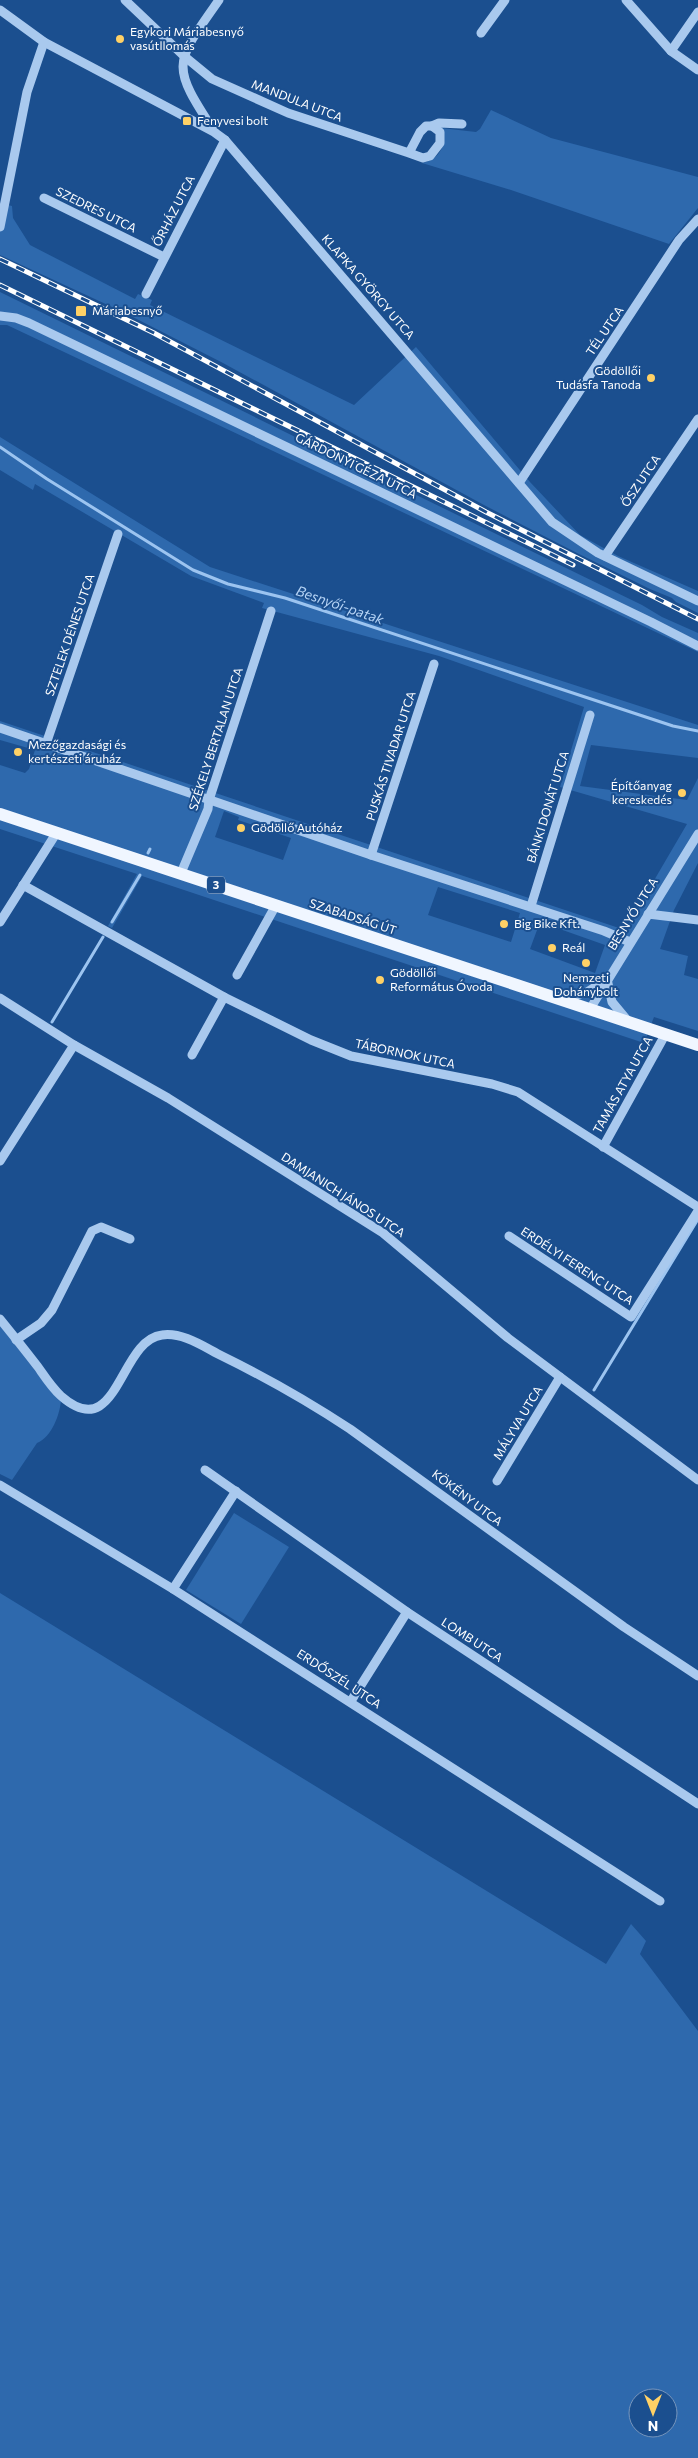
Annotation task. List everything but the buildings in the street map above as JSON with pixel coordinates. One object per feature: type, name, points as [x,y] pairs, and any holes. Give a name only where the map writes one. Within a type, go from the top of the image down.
[{"type":"main road","name":"SZABADSÁG ÚT","points":[[0,814],[698,1045]]},
{"type":"street","name":"MANDULA UTCA","points":[[125,0],[184,56],[212,79],[288,113],[425,158],[433,153],[441,136],[438,130],[432,126]]},
{"type":"street","points":[[214,132],[187,87],[182,74],[184,56],[188,44],[219,0]]},
{"type":"street","points":[[481,33],[505,0]]},
{"type":"street","points":[[626,0],[671,51],[698,70]]},
{"type":"street","name":"KLAPKA GYÖRGY UTCA","points":[[0,10],[44,42],[214,132],[225,140],[552,522],[585,546],[698,600]]},
{"type":"street","points":[[671,51],[698,12]]},
{"type":"street","points":[[0,227],[25,101],[44,42]]},
{"type":"street","points":[[409,153],[420,132],[426,126],[439,123],[462,124]]},
{"type":"street","name":"ŐRHÁZ UTCA","points":[[146,294],[225,140]]},
{"type":"street","name":"SZEDRES UTCA","points":[[44,198],[164,257]]},
{"type":"street","name":"TÉL UTCA","points":[[519,482],[679,240],[698,220]]},
{"type":"street","name":"GÁRDONYI GÉZA UTCA","points":[[0,316],[16,318],[38,327],[698,646]]},
{"type":"street","name":"ŐSZ UTCA","points":[[605,556],[698,419]]},
{"type":"street","name":"SZTELEK DÉNES UTCA","points":[[46,744],[118,534]]},
{"type":"street","name":"SZÉKELY BERTALAN UTCA","points":[[181,873],[208,809],[208,800],[271,611]]},
{"type":"street","name":"PUSKÁS TIVADAR UTCA","points":[[372,855],[434,664]]},
{"type":"street","name":"BÁNKI DONÁT UTCA","points":[[531,906],[590,715]]},
{"type":"street","points":[[0,728],[372,855],[531,906],[630,942]]},
{"type":"street","points":[[0,922],[57,832]]},
{"type":"street","name":"BESNYŐ UTCA","points":[[590,1009],[698,834]]},
{"type":"street","name":"TÁBORNOK UTCA","points":[[23,885],[224,997],[311,1040],[352,1056],[509,1088],[528,1098],[698,1207]]},
{"type":"street","points":[[237,974],[276,905]]},
{"type":"street","points":[[648,914],[698,920]]},
{"type":"street","points":[[562,1000],[587,992],[607,979],[612,1002],[628,1022]]},
{"type":"street","points":[[192,1055],[224,997]]},
{"type":"street","name":"DAMJANICH JÁNOS UTCA","points":[[0,998],[74,1045],[176,1103],[383,1233],[508,1338],[698,1480]]},
{"type":"street","name":"TAMÁS ATYA UTCA","points":[[604,1148],[665,1035]]},
{"type":"street","points":[[0,1162],[74,1045]]},
{"type":"street","name":"ERDÉLYI FERENC UTCA","points":[[509,1236],[631,1317],[698,1212]]},
{"type":"street","points":[[0,1319],[16,1340],[48,1316],[60,1297],[92,1231],[98,1227],[105,1228],[130,1239]]},
{"type":"street","name":"KÖKÉNY UTCA","points":[[16,1340],[59,1395],[73,1405],[87,1410],[96,1408],[106,1401],[140,1348],[156,1336],[171,1335],[182,1337],[214,1352],[296,1394],[350,1429],[616,1622],[698,1676]]},
{"type":"street","name":"MÁLYVA UTCA","points":[[497,1481],[560,1377]]},
{"type":"street","name":"LOMB UTCA","points":[[204,1470],[407,1612],[698,1804]]},
{"type":"street","name":"ERDŐSZÉL UTCA","points":[[0,1485],[173,1589],[351,1701],[660,1901]]},
{"type":"street","points":[[173,1589],[236,1491]]},
{"type":"street","points":[[351,1701],[407,1612]]},
{"type":"shaded area","points":[[491,110],[551,138],[698,177],[698,208],[669,244],[511,190],[422,163],[438,155],[441,150],[444,139],[441,128],[476,132],[480,129]]},
{"type":"shaded area","points":[[0,203],[12,206],[13,218],[30,245],[135,299],[138,294],[152,300],[150,305],[354,405],[416,347],[530,482],[580,535],[618,556],[698,591],[698,613],[672,598],[579,554],[484,505],[223,363],[125,313],[0,255]]},
{"type":"shaded area","points":[[0,292],[382,481],[404,489],[698,633],[698,652],[7,325],[0,325]]},
{"type":"shaded area","points":[[0,437],[210,567],[698,725],[698,758],[591,745],[580,786],[687,800],[698,778],[698,863],[674,910],[660,949],[688,956],[684,975],[698,979],[698,1031],[654,1017],[644,1043],[142,876],[112,928],[108,926],[137,874],[0,829],[0,765],[25,773],[29,769],[35,750],[0,740],[0,721],[625,930],[687,824],[560,787],[584,707],[439,656],[262,608],[264,603],[191,576],[35,484],[33,490],[0,470]],"holes":[[[224,811],[239,817],[238,820],[291,838],[283,860],[215,837]],[[438,887],[520,913],[511,942],[428,915]],[[540,922],[605,945],[595,973],[530,949]]]},
{"type":"shaded area","points":[[0,1325],[53,1394],[61,1400],[57,1418],[51,1430],[47,1436],[37,1443],[12,1480],[0,1474]]},
{"type":"shaded area","points":[[234,1513],[289,1547],[241,1624],[186,1590]]},
{"type":"shaded area","points":[[0,1593],[606,1964],[631,1924],[646,1941],[640,1954],[698,2031],[698,2458],[0,2458]]},
{"type":"waterway","name":"Besnyői-patak","points":[[0,447],[47,479],[193,570],[228,584],[285,598],[673,726],[698,731]]},
{"type":"waterway","points":[[148,853],[150,849]]},
{"type":"waterway","points":[[112,922],[140,875]]},
{"type":"waterway","points":[[52,1022],[103,937]]},
{"type":"waterway","points":[[594,1390],[698,1219]]},
{"type":"railway","points":[[0,259],[154,333],[486,512],[698,619]]},
{"type":"railway","points":[[0,285],[573,565]]},
{"type":"place","name":"Egykori Máriabesnyő vasútllomás","points":[[120,39]]},
{"type":"place","name":"Fenyvesi bolt","points":[[187,121]]},
{"type":"place","name":"Máriabesnyő","points":[[81,311]]},
{"type":"place","name":"Gödöllői Tudásfa Tanoda","points":[[651,378]]},
{"type":"place","name":"Mezőgazdasági és kertészeti áruház","points":[[18,752]]},
{"type":"place","name":"Építőanyag kereskedés","points":[[682,793]]},
{"type":"place","name":"Gödöllő Autóház","points":[[241,828]]},
{"type":"place","name":"Big Bike Kft.","points":[[504,924]]},
{"type":"place","name":"Reál","points":[[552,948]]},
{"type":"place","name":"Nemzeti Dohánybolt","points":[[586,963]]},
{"type":"place","name":"Gödöllői Református Óvoda","points":[[380,980]]}]
